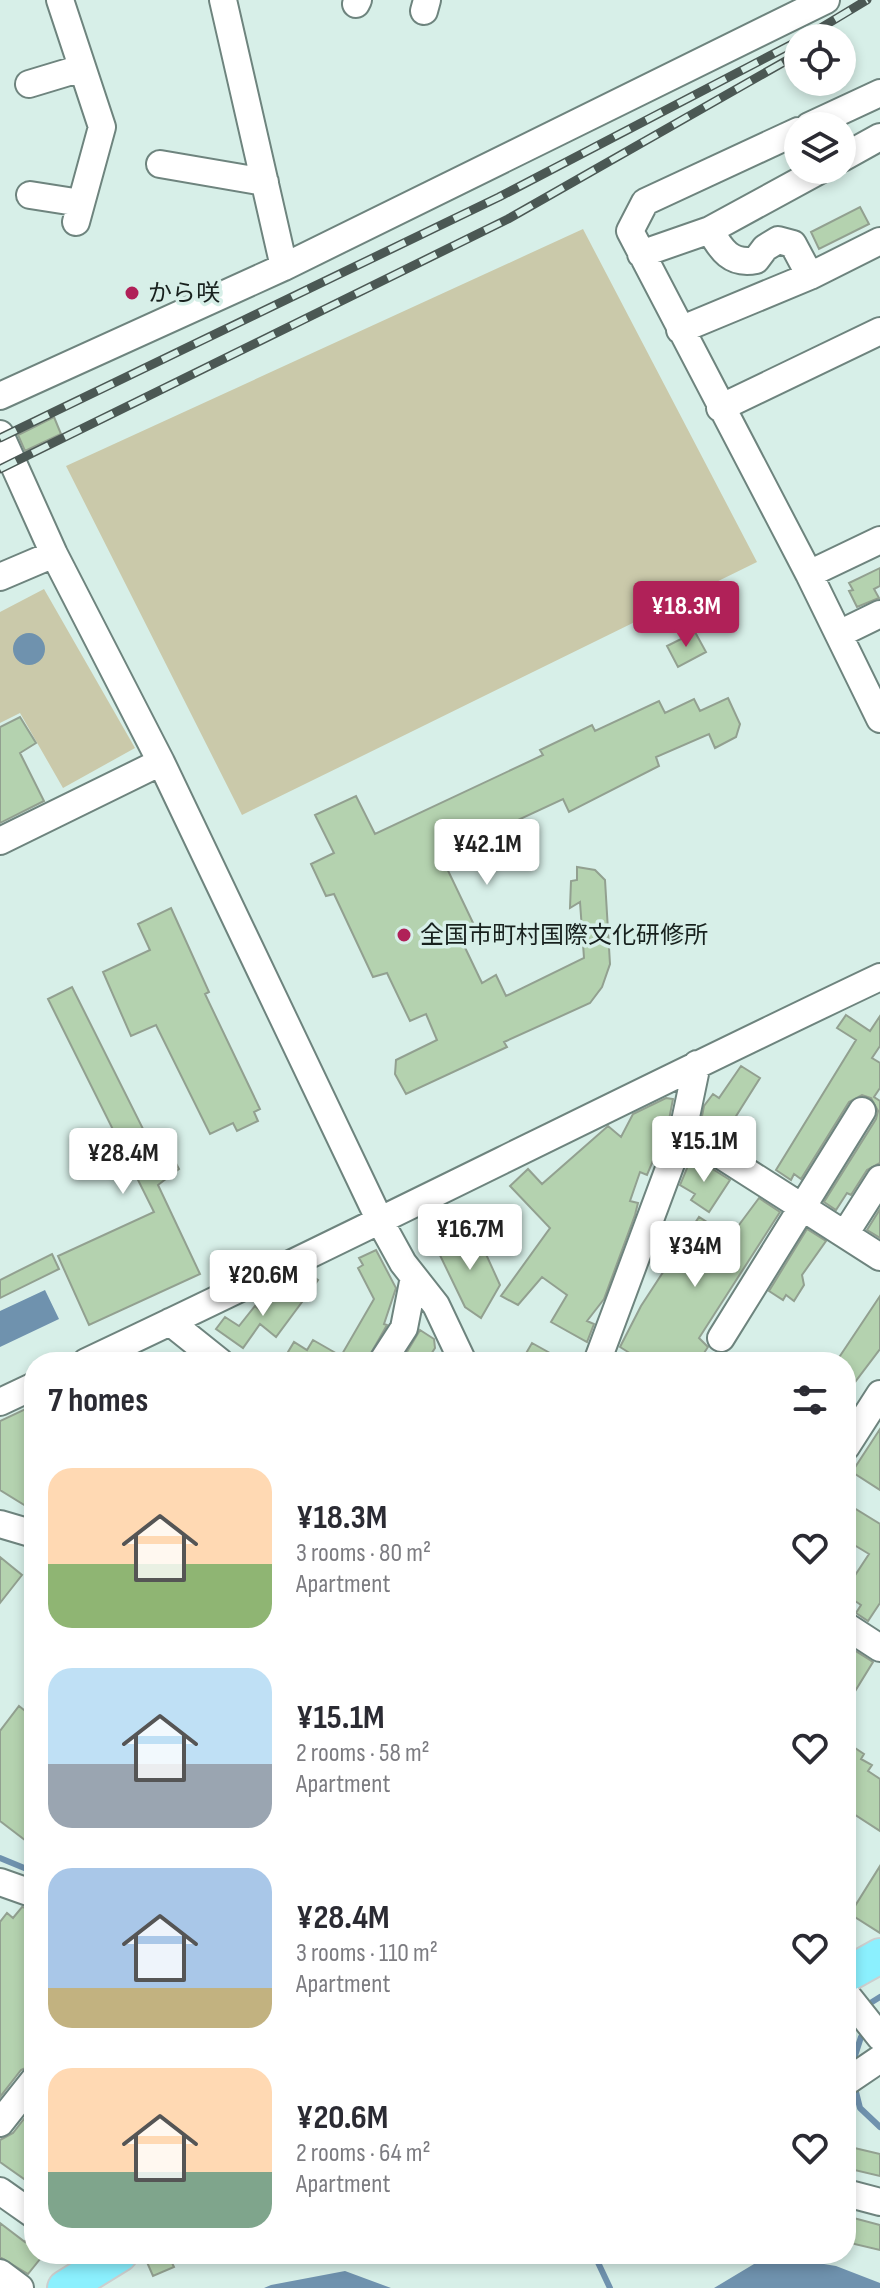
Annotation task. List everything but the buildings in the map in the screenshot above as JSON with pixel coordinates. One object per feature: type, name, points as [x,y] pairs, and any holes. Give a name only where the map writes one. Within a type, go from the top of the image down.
[{"type":"main road","points":[[856,1969],[880,1956]]},
{"type":"main road","points":[[65,2288],[96,2264]]},
{"type":"street","points":[[30,195],[79,212],[102,127],[60,0]]},
{"type":"street","points":[[223,0],[284,267]]},
{"type":"street","points":[[0,396],[284,267],[788,9],[826,0]]},
{"type":"street","points":[[29,84],[82,68]]},
{"type":"street","points":[[840,112],[870,98],[880,135],[856,150]]},
{"type":"street","points":[[784,137],[645,202],[630,231],[812,581],[880,719]]},
{"type":"street","points":[[160,164],[265,182]]},
{"type":"street","points":[[641,254],[710,230],[794,184]]},
{"type":"street","points":[[710,230],[729,257],[743,263],[756,260],[765,248],[778,240],[793,244],[810,276]]},
{"type":"street","points":[[680,330],[810,276],[880,241]]},
{"type":"street","points":[[720,408],[880,331]]},
{"type":"street","points":[[0,434],[54,554],[161,762],[381,1223],[414,1277],[436,1305],[458,1352]]},
{"type":"street","points":[[812,581],[880,540]]},
{"type":"street","points":[[0,577],[54,554]]},
{"type":"street","points":[[839,634],[880,614]]},
{"type":"street","points":[[0,841],[161,762]]},
{"type":"street","points":[[107,1352],[381,1223],[697,1064],[880,977]]},
{"type":"street","points":[[601,1352],[683,1131],[697,1064]]},
{"type":"street","points":[[721,1338],[862,1111]]},
{"type":"street","points":[[683,1131],[880,1257]]},
{"type":"street","points":[[845,1234],[880,1179]]},
{"type":"street","points":[[388,1352],[404,1328],[414,1277]]},
{"type":"street","points":[[170,1322],[208,1352]]},
{"type":"street","points":[[0,1402],[24,1391]]},
{"type":"street","points":[[856,1431],[880,1394]]},
{"type":"street","points":[[0,1524],[24,1531]]},
{"type":"street","points":[[856,1633],[880,1648]]},
{"type":"street","points":[[1,1884],[24,1891]]},
{"type":"street","points":[[856,2007],[880,2037]]},
{"type":"street","points":[[856,2075],[880,2059]]},
{"type":"street","points":[[0,2123],[24,2093]]},
{"type":"street","points":[[0,2191],[24,2208]]},
{"type":"street","points":[[856,2196],[880,2202]]},
{"type":"street","points":[[0,2273],[20,2288]]},
{"type":"green space","points":[[583,229],[757,562],[242,815],[66,466]]},
{"type":"green space","points":[[44,589],[135,748],[63,788],[20,713],[0,723],[0,612]]},
{"type":"water","points":[[29,633],[41,637],[45,649],[41,661],[29,665],[17,661],[13,649],[17,637]]},
{"type":"water","points":[[45,1290],[59,1319],[0,1347],[0,1311]]},
{"type":"water","points":[[754,2264],[824,2264],[880,2283],[880,2288],[714,2288]]},
{"type":"water","points":[[345,2271],[391,2288],[264,2288],[271,2285]]},
{"type":"waterway","points":[[0,1858],[24,1868]]},
{"type":"waterway","points":[[872,2002],[880,1997]]},
{"type":"waterway","points":[[856,2052],[861,2037]]},
{"type":"waterway","points":[[856,2092],[860,2108],[880,2127]]},
{"type":"waterway","points":[[599,2264],[610,2288]]},
{"type":"railway","points":[[827,24],[867,0]]},
{"type":"railway","points":[[0,438],[499,197],[784,48]]},
{"type":"railway","points":[[0,469],[508,219],[784,62]]},
{"type":"place","name":"から咲","points":[[132,293]]},
{"type":"place","name":"全国市町村国際文化研修所","points":[[404,935]]}]
